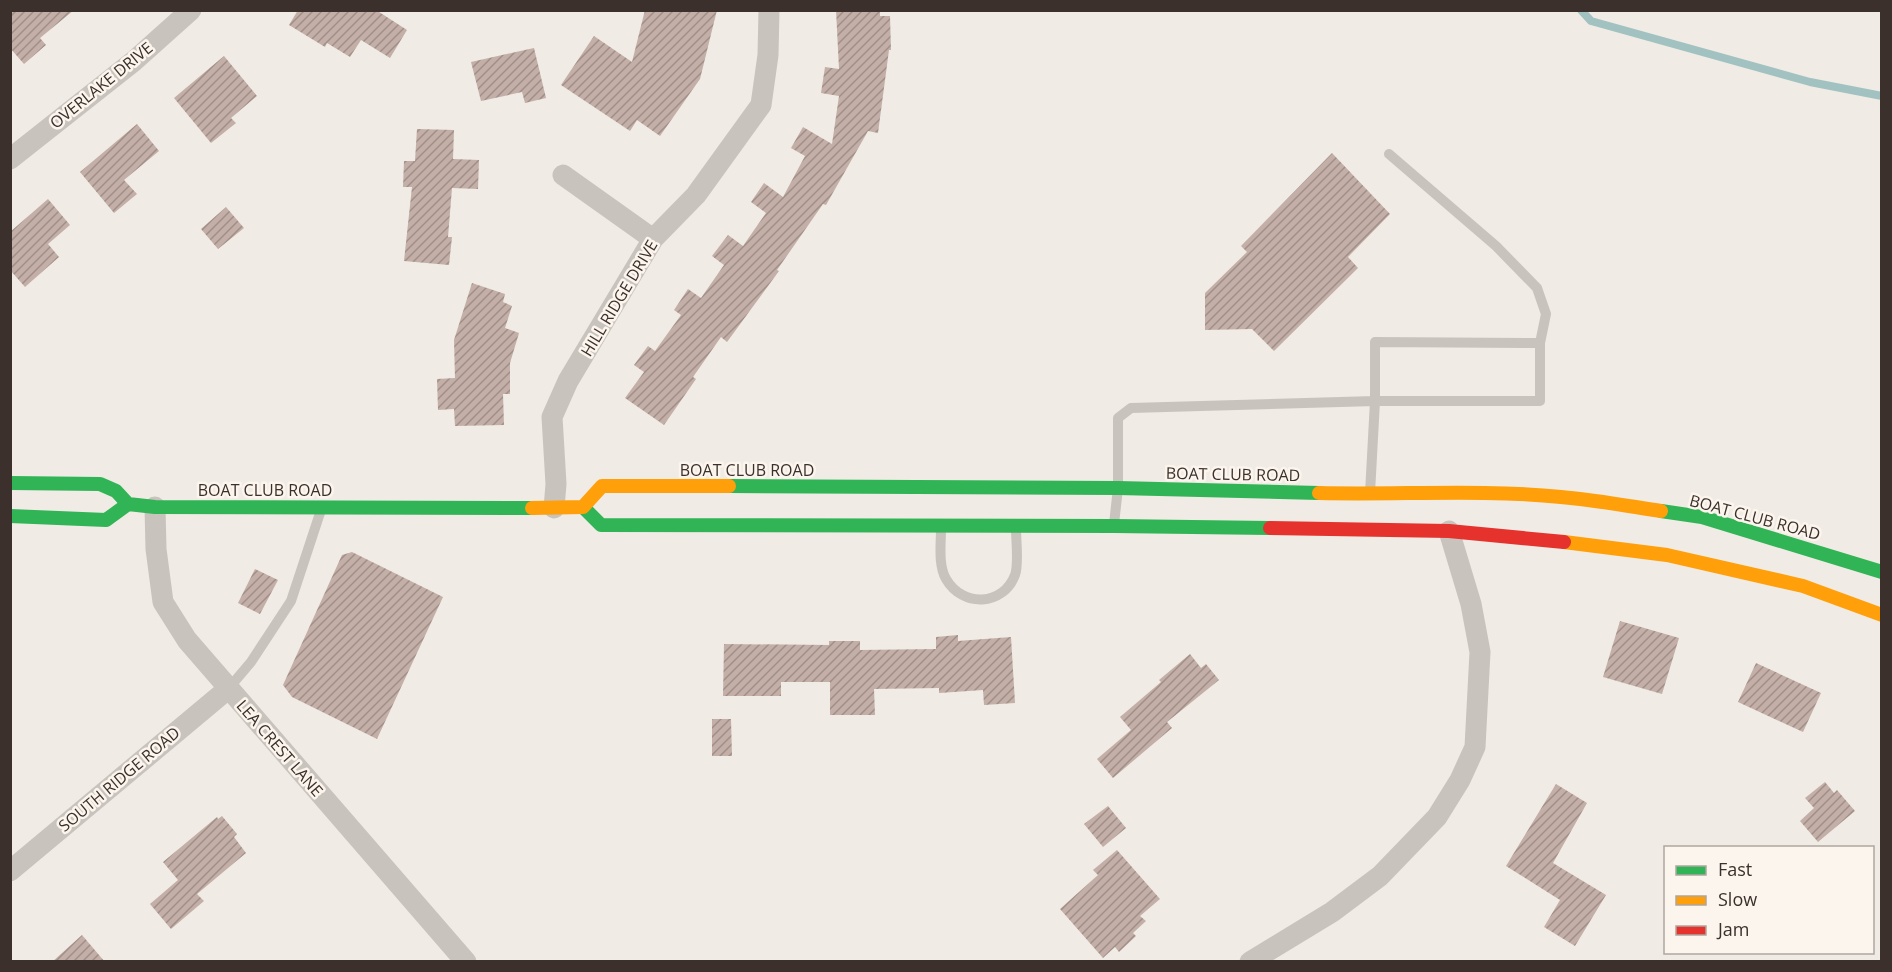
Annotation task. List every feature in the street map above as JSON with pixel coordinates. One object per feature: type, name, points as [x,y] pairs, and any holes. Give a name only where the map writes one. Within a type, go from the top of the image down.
[{"type":"main road","points":[[10,483],[100,484],[116,491],[128,504],[106,520],[10,516]]},
{"type":"main road","name":"BOAT CLUB ROAD","points":[[128,504],[155,507],[583,507],[602,486],[1119,488],[1370,494],[1455,492],[1562,496],[1702,517],[1881,572]]},
{"type":"main road","points":[[583,507],[601,525],[1114,526],[1449,531],[1536,538],[1667,555],[1803,586],[1881,615]]},
{"type":"street","name":"OVERLAKE DRIVE","points":[[10,159],[134,61],[190,10]]},
{"type":"street","name":"HILL RIDGE DRIVE","points":[[554,508],[556,484],[552,417],[568,381],[653,239],[696,195],[761,105],[768,55],[769,10]]},
{"type":"street","points":[[563,175],[653,239]]},
{"type":"street","name":"LEA CREST LANE","points":[[155,507],[156,549],[163,602],[187,640],[466,962]]},
{"type":"street","points":[[1250,962],[1332,912],[1380,876],[1437,817],[1460,780],[1475,747],[1480,652],[1471,604],[1449,531]]},
{"type":"street","name":"SOUTH RIDGE ROAD","points":[[10,871],[229,688]]},
{"type":"lane","points":[[1114,526],[1119,488],[1118,418],[1131,408],[1375,401],[1540,401],[1540,343],[1546,314],[1538,288],[1496,246],[1389,154]]},
{"type":"lane","points":[[1370,494],[1375,401],[1375,342],[1540,343]]},
{"type":"lane","points":[[229,688],[251,662],[291,601],[322,506]]},
{"type":"lane","points":[[941,525],[941,560],[945,578],[966,598],[980,601],[995,596],[1009,586],[1016,573],[1016,525]]},
{"type":"building","points":[[10,10],[74,10],[40,38],[46,45],[24,64],[10,48]]},
{"type":"building","points":[[298,10],[376,10],[407,30],[390,58],[361,40],[350,57],[327,43],[325,47],[289,25]]},
{"type":"building","points":[[645,10],[717,10],[700,79],[660,136],[637,120],[630,131],[561,85],[594,36],[632,62]]},
{"type":"building","points":[[836,10],[880,10],[880,16],[890,16],[891,50],[889,50],[878,133],[868,131],[826,205],[823,204],[777,270],[779,271],[727,342],[721,337],[693,377],[696,379],[664,425],[625,398],[644,372],[634,365],[648,346],[655,351],[681,315],[674,310],[688,289],[701,298],[724,265],[712,256],[728,235],[743,246],[766,213],[751,202],[764,183],[783,197],[805,156],[791,148],[803,127],[832,144],[839,96],[821,93],[825,67],[839,69]]},
{"type":"building","points":[[534,48],[546,98],[525,103],[522,92],[481,101],[471,62]]},
{"type":"building","points":[[224,56],[257,96],[231,118],[236,123],[211,143],[174,98]]},
{"type":"building","points":[[137,124],[159,151],[124,180],[137,194],[114,213],[80,172]]},
{"type":"building","points":[[417,129],[454,130],[453,159],[479,160],[478,189],[452,188],[448,237],[452,237],[449,265],[404,261],[412,187],[403,187],[404,161],[415,161]]},
{"type":"building","points":[[1332,153],[1390,214],[1348,257],[1358,268],[1274,351],[1252,329],[1205,330],[1205,293],[1247,252],[1241,246]]},
{"type":"building","points":[[48,199],[70,225],[48,244],[59,257],[25,287],[10,270],[10,232]]},
{"type":"building","points":[[226,207],[244,228],[218,249],[201,229]]},
{"type":"building","points":[[472,283],[505,294],[503,302],[512,306],[505,328],[519,333],[510,363],[510,394],[503,394],[504,425],[455,426],[454,409],[438,410],[437,379],[455,378],[454,340]]},
{"type":"building","points":[[352,552],[443,597],[377,739],[292,697],[283,685],[342,555]]},
{"type":"building","points":[[255,569],[278,580],[260,614],[238,603]]},
{"type":"building","points":[[1620,621],[1679,638],[1662,694],[1603,677]]},
{"type":"building","points":[[958,635],[958,641],[1011,637],[1015,703],[984,705],[983,690],[939,693],[939,688],[874,689],[875,715],[830,715],[830,682],[781,682],[781,696],[723,696],[724,644],[829,645],[829,641],[860,641],[860,650],[936,649],[936,637]]},
{"type":"building","points":[[1190,654],[1201,668],[1206,664],[1219,680],[1167,722],[1172,728],[1113,778],[1097,759],[1131,730],[1120,717]]},
{"type":"building","points":[[1756,663],[1821,693],[1803,732],[1738,702]]},
{"type":"building","points":[[712,719],[731,719],[732,756],[712,756]]},
{"type":"building","points":[[1825,782],[1834,793],[1837,790],[1855,811],[1818,842],[1800,821],[1814,808],[1805,798]]},
{"type":"building","points":[[1556,784],[1587,803],[1553,863],[1606,895],[1575,946],[1544,927],[1560,900],[1506,866]]},
{"type":"building","points":[[1108,806],[1126,828],[1103,847],[1084,824]]},
{"type":"building","points":[[222,816],[237,834],[234,837],[246,853],[197,894],[204,901],[171,929],[150,904],[178,880],[163,862],[217,817],[218,819]]},
{"type":"building","points":[[1117,850],[1160,899],[1140,916],[1146,921],[1133,933],[1136,936],[1119,952],[1115,947],[1103,958],[1060,909],[1098,875],[1093,870]]},
{"type":"building","points":[[82,935],[105,962],[52,962]]},
{"type":"waterway","points":[[1581,10],[1591,21],[1810,82],[1882,96]]},
{"type":"traffic: fast","points":[[10,483],[100,484],[116,491],[128,504],[155,507],[532,508]]},
{"type":"traffic: fast","points":[[729,486],[1118,488],[1319,493]]},
{"type":"traffic: fast","points":[[10,516],[106,520],[128,504]]},
{"type":"traffic: fast","points":[[583,507],[601,525],[1270,528]]},
{"type":"traffic: fast","points":[[1661,511],[1702,517],[1882,572]]},
{"type":"traffic: slow","points":[[532,508],[583,507],[602,486],[729,486]]},
{"type":"traffic: slow","points":[[1319,493],[1531,495],[1661,511]]},
{"type":"traffic: slow","points":[[1564,542],[1667,555],[1803,586],[1882,615]]},
{"type":"traffic: jam","points":[[1270,528],[1449,531],[1564,542]]}]
